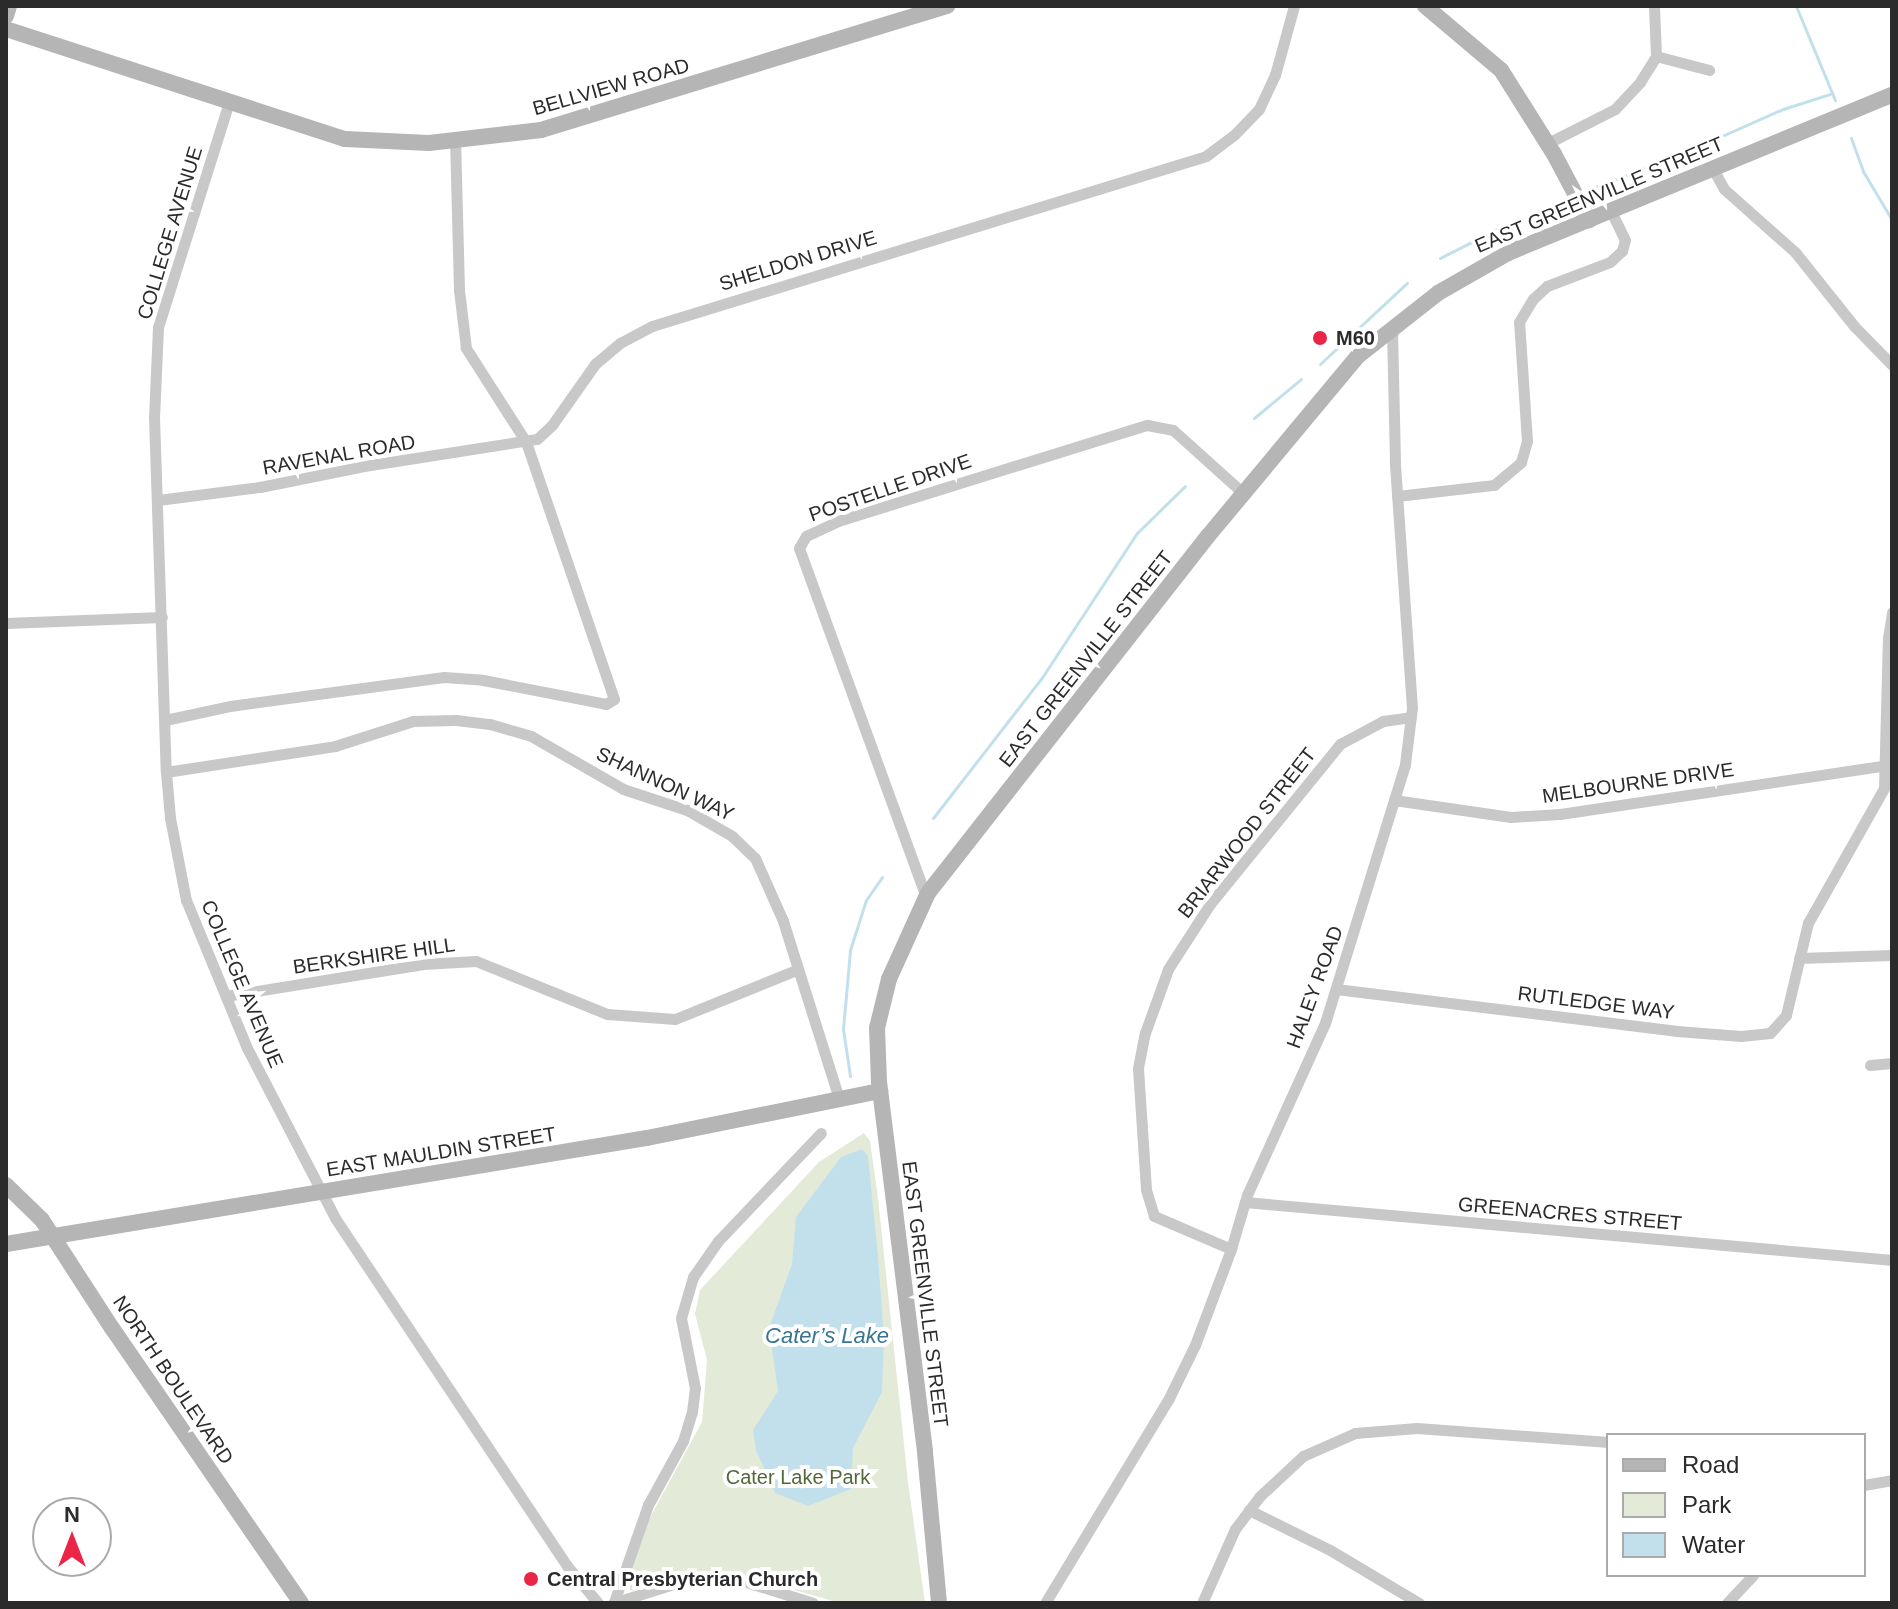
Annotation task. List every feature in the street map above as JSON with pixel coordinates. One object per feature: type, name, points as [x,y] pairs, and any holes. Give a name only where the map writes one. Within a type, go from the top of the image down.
[{"type":"street","points":[[6,16],[9,6]]},
{"type":"street","name":"BELLVIEW ROAD","points":[[6,29],[345,139],[455,141],[541,130],[947,6]]},
{"type":"street","name":"SHELDON DRIVE","points":[[526,442],[537,439],[552,425],[595,364],[620,343],[652,326],[1206,156],[1234,135],[1259,109],[1275,75],[1294,6]]},
{"type":"street","points":[[1425,6],[1501,70],[1548,143],[1589,220]]},
{"type":"street","points":[[1548,143],[1615,109],[1640,82],[1656,56],[1654,6]]},
{"type":"street","points":[[1656,56],[1709,70]]},
{"type":"street","name":"EAST GREENVILLE STREET","points":[[939,1603],[925,1451],[880,1091],[877,1028],[889,979],[926,897],[1243,493],[1349,366],[1392,329],[1469,273],[1892,95]]},
{"type":"street","name":"COLLEGE AVENUE","points":[[229,102],[158,327],[154,417],[166,772],[170,818],[186,900],[247,1048],[335,1218],[568,1567],[598,1603]]},
{"type":"street","points":[[165,720],[230,706],[421,678],[483,680],[606,704],[612,702],[614,694],[526,442],[466,348],[459,290],[455,141]]},
{"type":"street","points":[[1713,169],[1724,189],[1795,252],[1854,326],[1892,365]]},
{"type":"street","points":[[1397,496],[1494,485],[1521,462],[1527,441],[1519,322],[1547,286],[1610,262],[1622,251],[1625,240],[1611,211]]},
{"type":"street","name":"HALEY ROAD","points":[[1045,1603],[1169,1398],[1195,1345],[1245,1202],[1325,1023],[1405,764],[1411,717],[1397,496],[1392,329]]},
{"type":"street","name":"POSTELLE DRIVE","points":[[926,897],[799,548],[806,536],[838,521],[1147,425],[1173,430],[1243,493]]},
{"type":"street","name":"RAVENAL ROAD","points":[[158,500],[260,487],[364,466],[526,442]]},
{"type":"street","name":"RUTLEDGE WAY","points":[[1336,989],[1566,1019],[1741,1036],[1770,1033],[1786,1015],[1808,923],[1884,788],[1888,638],[1892,612]]},
{"type":"street","points":[[6,623],[162,617]]},
{"type":"street","name":"BRIARWOOD STREET","points":[[1231,1249],[1154,1216],[1146,1189],[1138,1068],[1145,1033],[1168,969],[1210,904],[1340,744],[1383,721],[1411,717]]},
{"type":"street","name":"SHANNON WAY","points":[[166,772],[335,746],[413,721],[490,724],[531,736],[623,789],[687,810],[732,836],[755,858],[783,921],[839,1099]]},
{"type":"street","name":"MELBOURNE DRIVE","points":[[1394,800],[1511,817],[1560,814],[1887,765]]},
{"type":"street","points":[[1799,958],[1892,955]]},
{"type":"street","name":"BERKSHIRE HILL","points":[[226,996],[423,964],[476,961],[607,1014],[675,1019],[796,970]]},
{"type":"street","points":[[1870,1065],[1892,1063]]},
{"type":"street","name":"EAST MAULDIN STREET","points":[[6,1244],[647,1138],[880,1091]]},
{"type":"street","points":[[613,1602],[648,1505],[683,1441],[692,1412],[695,1388],[681,1318],[693,1277],[718,1241],[821,1133]]},
{"type":"street","name":"NORTH BOULEVARD","points":[[6,1185],[42,1220],[301,1603]]},
{"type":"street","name":"GREENACRES STREET","points":[[1245,1202],[1892,1260]]},
{"type":"street","points":[[1202,1603],[1235,1529],[1249,1510],[1303,1456],[1355,1433],[1417,1428],[1606,1442]]},
{"type":"street","points":[[1866,1485],[1892,1480]]},
{"type":"street","points":[[1249,1510],[1330,1550],[1419,1603]]},
{"type":"street","points":[[1727,1603],[1751,1577]]},
{"type":"street","points":[[613,1602],[687,1580],[743,1581],[813,1603]]},
{"type":"green space","name":"Cater Lake Park","points":[[864,1133],[870,1141],[878,1198],[908,1482],[925,1603],[840,1603],[759,1580],[712,1574],[672,1578],[632,1591],[625,1585],[648,1521],[702,1422],[707,1360],[695,1314],[700,1290],[819,1162]]},
{"type":"water","name":"Cater’s Lake","points":[[862,1149],[868,1156],[878,1256],[884,1339],[882,1392],[853,1448],[851,1489],[808,1506],[775,1493],[756,1450],[753,1430],[778,1391],[769,1328],[792,1264],[796,1217],[841,1157]]},
{"type":"waterway","points":[[1796,6],[1835,100]]},
{"type":"waterway","points":[[1597,186],[1670,159],[1783,109],[1833,93]]},
{"type":"waterway","points":[[1851,138],[1864,173],[1892,220]]},
{"type":"waterway","points":[[1527,216],[1555,203]]},
{"type":"waterway","points":[[1440,258],[1509,223]]},
{"type":"waterway","points":[[1320,364],[1407,283]]},
{"type":"waterway","points":[[1254,418],[1301,379]]},
{"type":"waterway","points":[[933,818],[1041,679],[1137,533],[1185,486]]},
{"type":"waterway","points":[[850,1076],[843,1029],[850,950],[866,900],[882,877]]},
{"type":"place","name":"M60","points":[[1320,338]]},
{"type":"place","name":"Central Presbyterian Church","points":[[531,1579]]}]
